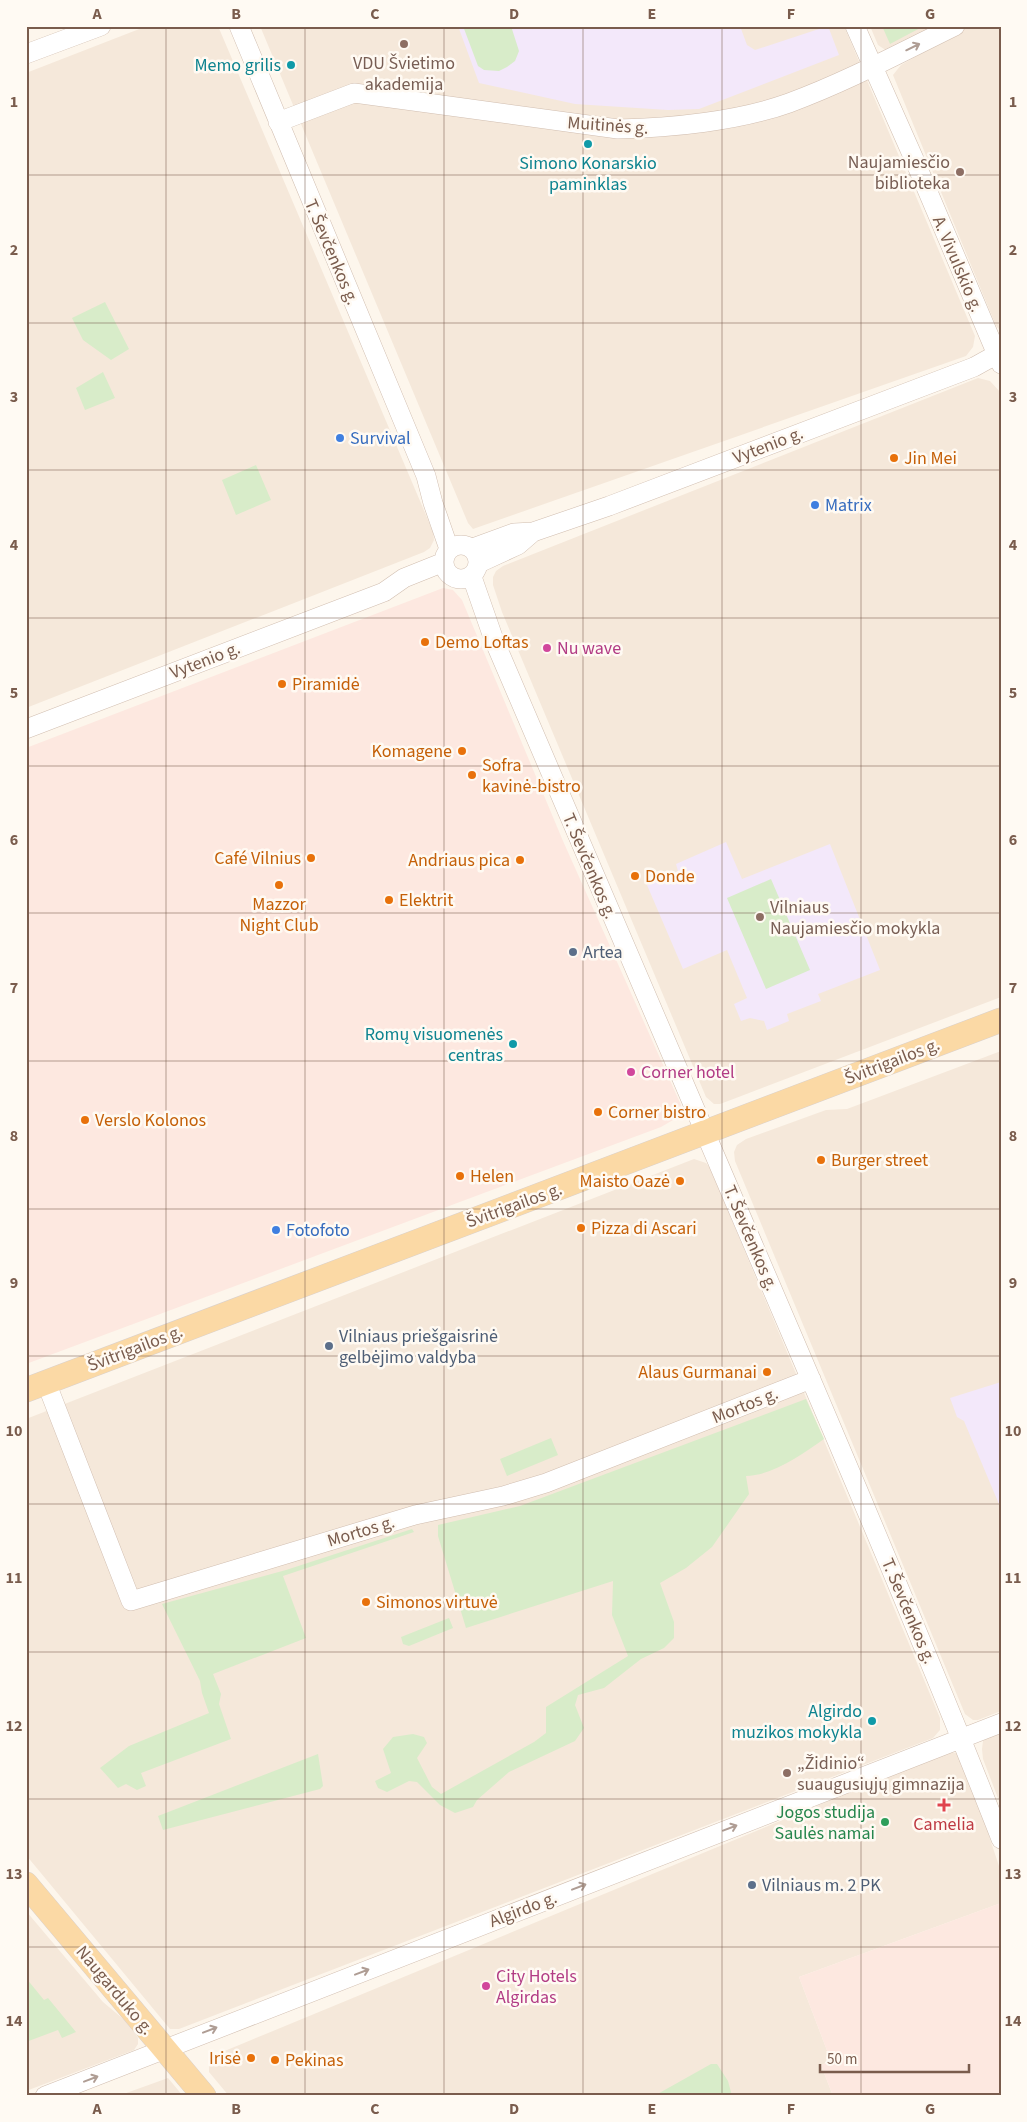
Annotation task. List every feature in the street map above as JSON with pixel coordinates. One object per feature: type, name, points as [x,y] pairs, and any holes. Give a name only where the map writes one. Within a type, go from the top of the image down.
[{"type":"main road","name":"Švitrigailos g.","points":[[36,1386],[1001,1020]]},
{"type":"main road","name":"Naugarduko g.","points":[[26,1884],[204,2096]]},
{"type":"street","points":[[26,54],[101,26]]},
{"type":"street","name":"T. Ševčenkos g.","points":[[239,26],[426,476],[439,499],[461,562],[811,1379],[962,1738],[1001,1839]]},
{"type":"street","name":"A. Vivulskio g.","points":[[855,26],[999,357]]},
{"type":"street","name":"Muitinės g.","points":[[278,122],[354,94],[618,129],[657,128],[737,116],[788,103],[872,67],[954,26]]},
{"type":"street","name":"Vytenio g.","points":[[26,729],[384,592],[404,578],[461,562],[509,535],[533,532],[629,499],[999,357]]},
{"type":"street","name":"Mortos g.","points":[[36,1386],[131,1601],[415,1515],[503,1496],[546,1483],[811,1379]]},
{"type":"street","name":"Algirdo g.","points":[[45,2096],[1001,1723]]},
{"type":"shaded area","points":[[147,26],[218,26],[423,508],[433,532],[434,540],[430,548],[424,552],[26,708],[26,73]]},
{"type":"shaded area","points":[[260,26],[844,26],[975,336],[973,347],[966,356],[473,529],[468,523]]},
{"type":"shaded area","points":[[458,26],[740,26],[747,45],[755,50],[828,26],[839,55],[699,109],[668,110],[575,104],[479,83]]},
{"type":"shaded area","points":[[870,26],[935,26],[887,51],[878,45]]},
{"type":"shaded area","points":[[970,26],[1001,26],[1001,331],[996,326],[893,75],[901,65]]},
{"type":"shaded area","points":[[978,378],[990,381],[1001,393],[1001,997],[720,1104],[714,1104],[706,1097],[502,612],[493,585],[493,577],[496,571],[503,566]]},
{"type":"shaded area","points":[[443,588],[453,590],[462,600],[563,841],[681,1105],[680,1116],[661,1127],[26,1364],[26,748]]},
{"type":"shaded area","name":"Vilniaus Naujamiesčio mokykla","points":[[726,842],[742,879],[830,844],[880,970],[818,994],[821,1001],[787,1014],[789,1021],[767,1030],[764,1021],[750,1018],[741,1021],[734,1004],[747,998],[727,950],[683,969],[647,885],[678,871],[676,864]]},
{"type":"shaded area","points":[[1001,1051],[1001,1711],[978,1720],[973,1720],[965,1714],[735,1161],[734,1152],[737,1145],[746,1139],[826,1110],[847,1109]]},
{"type":"shaded area","points":[[694,1159],[706,1163],[710,1168],[940,1718],[940,1730],[933,1738],[179,2029],[170,2029],[26,1855],[26,1419]]},
{"type":"shaded area","points":[[1001,1382],[1001,1509],[964,1421],[957,1417],[950,1398]]},
{"type":"shaded area","points":[[1001,1731],[1001,1806],[983,1759],[982,1749],[983,1741],[989,1735]]},
{"type":"shaded area","points":[[947,1752],[957,1753],[965,1764],[1001,1872],[1001,1903],[799,1977],[831,2061],[821,2065],[833,2096],[229,2096],[209,2072],[209,2064],[215,2055]]},
{"type":"shaded area","points":[[1001,1903],[1001,2096],[833,2096],[821,2065],[831,2061],[799,1977]]},
{"type":"shaded area","points":[[26,1911],[103,2002],[128,2023],[138,2038],[138,2044],[134,2050],[26,2091]]},
{"type":"shaded area","points":[[168,2078],[183,2096],[118,2096]]},
{"type":"green space","points":[[463,26],[511,26],[519,51],[515,61],[499,71],[484,70],[478,66]]},
{"type":"green space","points":[[882,26],[924,26],[890,44]]},
{"type":"green space","points":[[105,302],[129,349],[111,360],[83,340],[72,318]]},
{"type":"green space","points":[[103,372],[115,398],[85,410],[76,388]]},
{"type":"green space","points":[[256,465],[271,500],[236,515],[222,480]]},
{"type":"green space","points":[[771,879],[810,970],[766,989],[727,898]]},
{"type":"green space","points":[[806,1399],[824,1439],[777,1468],[756,1475],[746,1476],[749,1494],[712,1547],[686,1568],[660,1583],[674,1622],[674,1638],[664,1648],[641,1659],[604,1688],[578,1695],[575,1705],[584,1728],[575,1741],[509,1772],[477,1800],[473,1807],[455,1813],[440,1805],[417,1782],[409,1781],[387,1792],[378,1788],[375,1781],[391,1773],[383,1749],[393,1737],[413,1734],[424,1737],[427,1743],[417,1758],[432,1787],[441,1794],[534,1742],[546,1733],[546,1707],[628,1656],[612,1615],[613,1581],[466,1628],[438,1536],[438,1525],[520,1506]]},
{"type":"green space","points":[[551,1438],[558,1455],[507,1476],[500,1459]]},
{"type":"green space","points":[[412,1529],[414,1532],[283,1576],[306,1638],[213,1674],[221,1694],[219,1704],[231,1739],[141,1773],[146,1786],[137,1790],[126,1784],[118,1788],[100,1768],[129,1746],[209,1713],[200,1681],[162,1604],[286,1570]]},
{"type":"green space","points":[[449,1618],[453,1628],[409,1646],[403,1644],[401,1637]]},
{"type":"green space","points":[[318,1754],[323,1786],[320,1789],[163,1830],[158,1816]]},
{"type":"green space","points":[[26,1978],[44,2000],[48,1998],[76,2032],[62,2038],[58,2030],[26,2042]]},
{"type":"green space","points":[[711,2064],[717,2064],[728,2081],[732,2096],[654,2096]]},
{"type":"place","name":"VDU Švietimo akademija","points":[[404,44]]},
{"type":"place","name":"Memo grilis","points":[[291,65]]},
{"type":"place","name":"Simono Konarskio paminklas","points":[[588,144]]},
{"type":"place","name":"Naujamiesčio biblioteka","points":[[960,172]]},
{"type":"place","name":"Survival","points":[[340,438]]},
{"type":"place","name":"Jin Mei","points":[[894,458]]},
{"type":"place","name":"Matrix","points":[[815,505]]},
{"type":"place","name":"Demo Loftas","points":[[425,642]]},
{"type":"place","name":"Nu wave","points":[[547,648]]},
{"type":"place","name":"Piramidė","points":[[282,684]]},
{"type":"place","name":"Komagene","points":[[462,751]]},
{"type":"place","name":"Sofra kavinė-bistro","points":[[472,775]]},
{"type":"place","name":"Café Vilnius","points":[[311,858]]},
{"type":"place","name":"Andriaus pica","points":[[520,860]]},
{"type":"place","name":"Donde","points":[[635,876]]},
{"type":"place","name":"Mazzor Night Club","points":[[279,885]]},
{"type":"place","name":"Elektrit","points":[[389,900]]},
{"type":"place","name":"Vilniaus Naujamiesčio mokykla","points":[[760,917]]},
{"type":"place","name":"Artea","points":[[573,952]]},
{"type":"place","name":"Romų visuomenės centras","points":[[513,1044]]},
{"type":"place","name":"Corner hotel","points":[[631,1072]]},
{"type":"place","name":"Corner bistro","points":[[598,1112]]},
{"type":"place","name":"Verslo Kolonos","points":[[85,1120]]},
{"type":"place","name":"Burger street","points":[[821,1160]]},
{"type":"place","name":"Helen","points":[[460,1176]]},
{"type":"place","name":"Maisto Oazė","points":[[680,1181]]},
{"type":"place","name":"Pizza di Ascari","points":[[581,1228]]},
{"type":"place","name":"Fotofoto","points":[[276,1230]]},
{"type":"place","name":"Vilniaus priešgaisrinė gelbėjimo valdyba","points":[[329,1346]]},
{"type":"place","name":"Alaus Gurmanai","points":[[767,1372]]},
{"type":"place","name":"Simonos virtuvė","points":[[366,1602]]},
{"type":"place","name":"Algirdo muzikos mokykla","points":[[872,1721]]},
{"type":"place","name":"„Židinio“ suaugusiųjų gimnazija","points":[[787,1773]]},
{"type":"place","name":"Camelia","points":[[944,1805]]},
{"type":"place","name":"Jogos studija Saulės namai","points":[[885,1822]]},
{"type":"place","name":"Vilniaus m. 2 PK","points":[[752,1885]]},
{"type":"place","name":"City Hotels Algirdas","points":[[486,1986]]},
{"type":"place","name":"Irisė","points":[[251,2058]]},
{"type":"place","name":"Pekinas","points":[[275,2060]]}]
